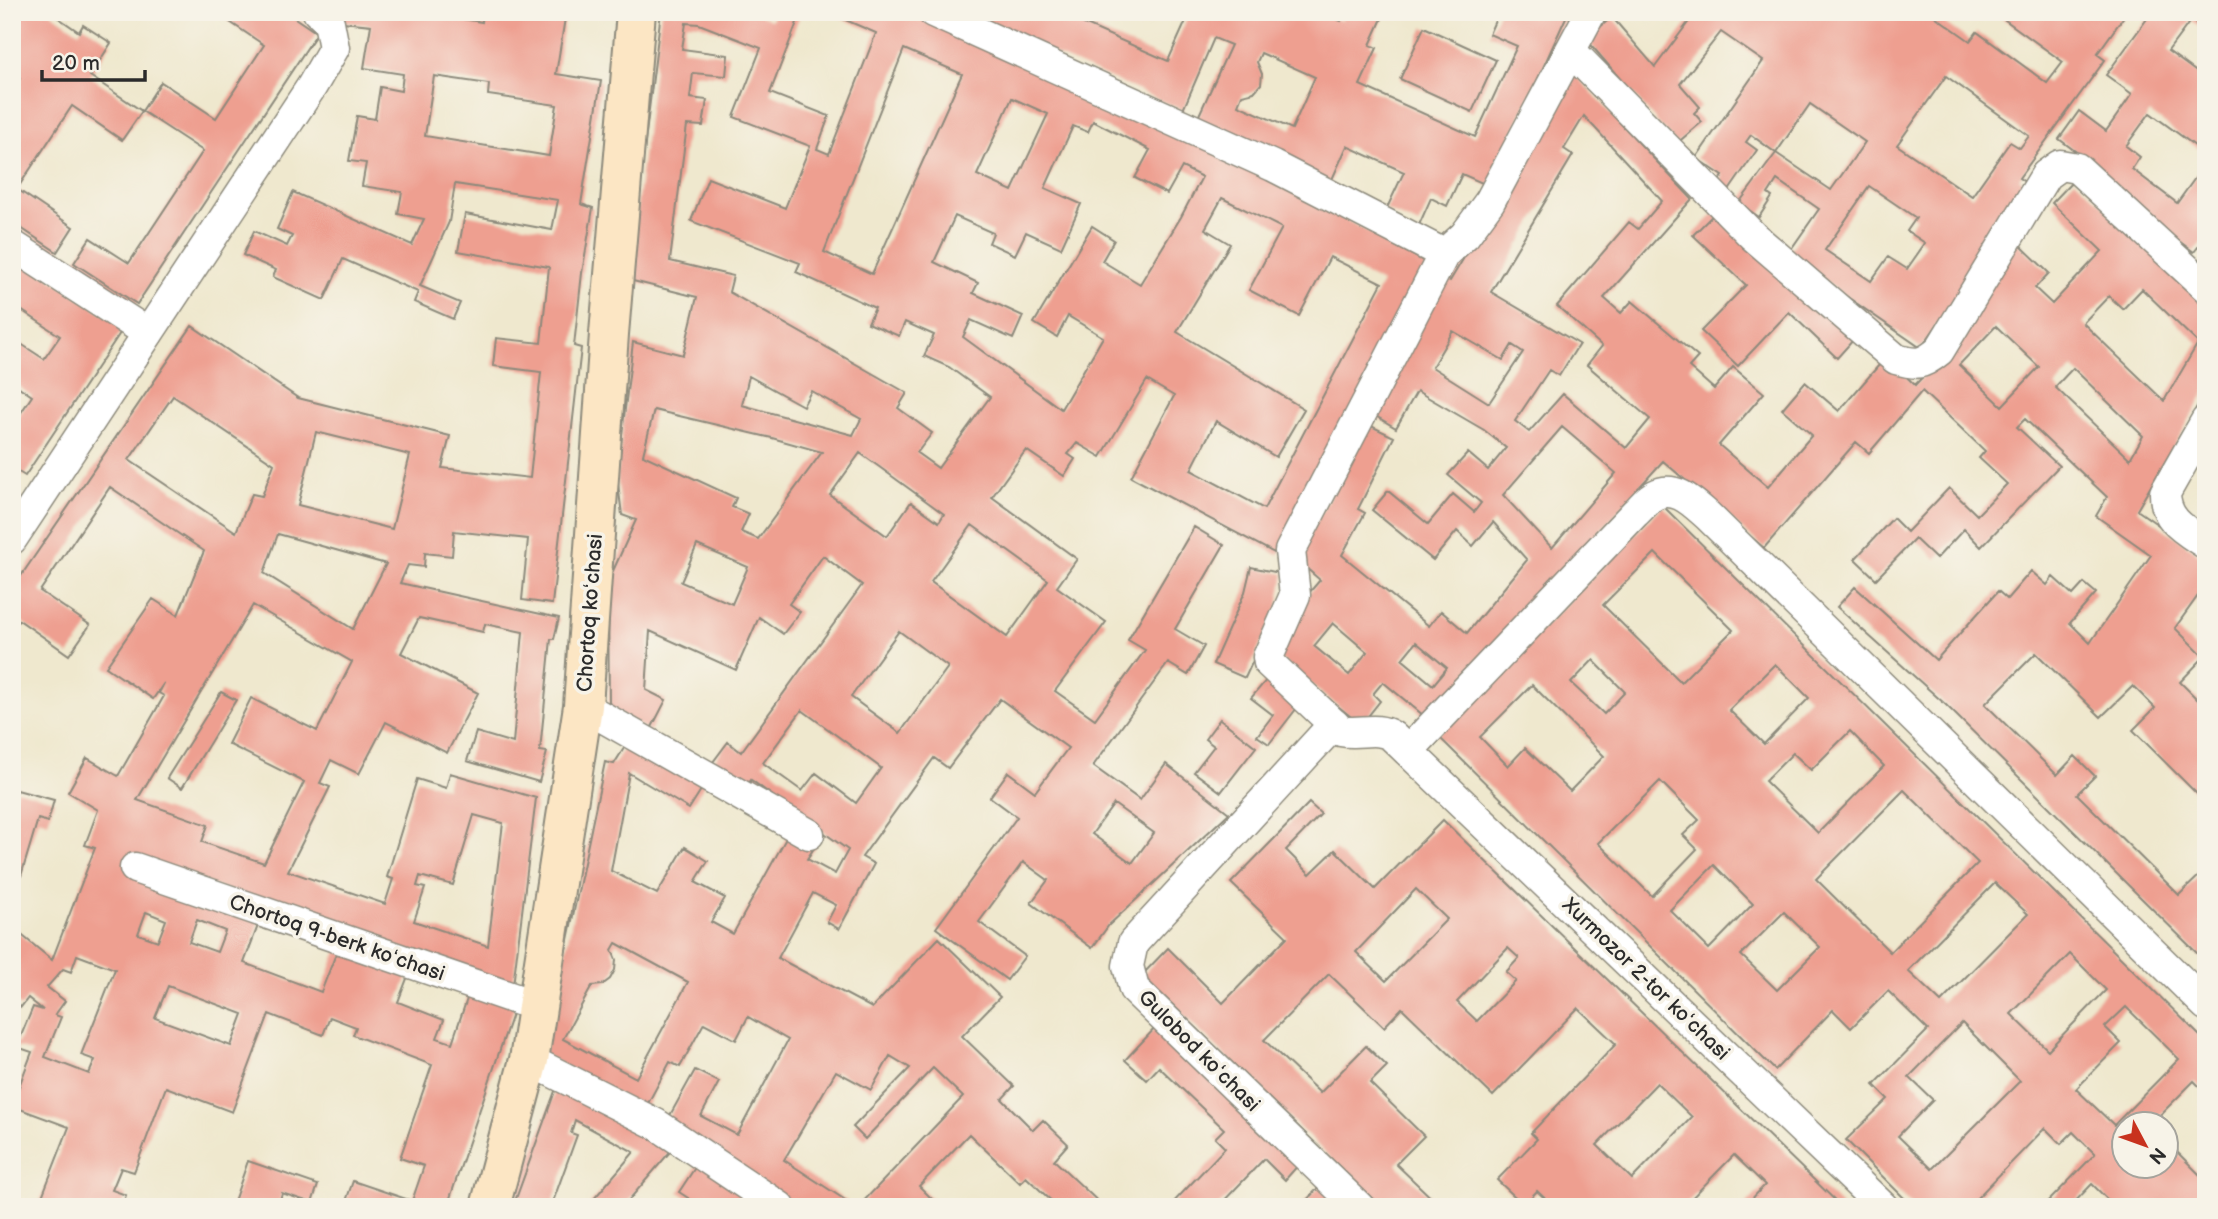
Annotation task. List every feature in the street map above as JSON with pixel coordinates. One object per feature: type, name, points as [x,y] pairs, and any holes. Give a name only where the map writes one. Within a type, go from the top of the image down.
[{"type":"main road","name":"Chortoq koʻchasi","points":[[490,1207],[529,1060],[539,1007],[583,706],[609,334],[636,12]]},
{"type":"street","points":[[12,539],[312,86],[334,48],[329,22],[318,12]]},
{"type":"street","points":[[933,12],[1273,166],[1444,254]]},
{"type":"street","points":[[1334,724],[1269,663],[1271,649],[1295,595],[1290,551],[1444,254],[1465,235],[1490,201],[1591,12]]},
{"type":"street","points":[[1572,52],[1753,236],[1896,359],[1914,364],[1928,360],[1939,351],[2046,175],[2060,164],[2077,168],[2206,287]]},
{"type":"street","points":[[12,245],[148,333]]},
{"type":"street","points":[[2206,421],[2165,493],[2168,514],[2206,544]]},
{"type":"street","points":[[1408,751],[1635,513],[1655,495],[1671,492],[1688,498],[1708,516],[2206,1005]]},
{"type":"street","points":[[583,706],[809,834]]},
{"type":"street","name":"Xurmozor 2-tor koʻchasi","points":[[1334,724],[1342,731],[1350,733],[1374,730],[1386,733],[1408,751],[1884,1207]]},
{"type":"street","name":"Gulobod koʻchasi","points":[[1334,724],[1132,943],[1128,966],[1134,989],[1359,1207]]},
{"type":"street","name":"Chortoq 9-berk koʻchasi","points":[[135,868],[539,1007]]},
{"type":"street","points":[[529,1060],[656,1124],[780,1207]]},
{"type":"building","points":[[12,12],[50,12],[79,32],[83,25],[111,43],[90,76],[142,111],[122,140],[72,106],[17,189],[73,227],[57,252],[12,222],[12,90],[20,78],[12,73]]},
{"type":"building","points":[[215,12],[286,12],[317,33],[137,304],[74,263],[90,238],[129,263],[203,151],[142,111],[161,82],[216,118],[264,45]]},
{"type":"building","points":[[335,12],[420,12],[482,22],[483,12],[566,12],[556,74],[601,81],[581,204],[593,208],[574,346],[581,348],[552,604],[522,600],[528,539],[454,531],[452,556],[425,553],[424,567],[408,565],[400,583],[559,618],[554,639],[551,639],[540,751],[547,752],[539,782],[467,761],[476,732],[513,743],[523,632],[485,624],[483,632],[419,618],[401,653],[478,693],[447,753],[386,722],[359,774],[331,760],[320,783],[330,787],[288,871],[385,904],[393,879],[387,877],[417,779],[446,788],[450,773],[536,798],[513,986],[132,858],[127,870],[260,920],[244,963],[321,992],[341,941],[411,968],[398,1002],[444,1020],[437,1038],[452,1043],[471,987],[516,1002],[447,1207],[344,1207],[353,1181],[412,1201],[424,1166],[400,1158],[432,1065],[353,1035],[356,1027],[330,1017],[323,1035],[269,1014],[232,1112],[166,1087],[134,1172],[121,1168],[112,1190],[126,1195],[122,1207],[38,1207],[69,1127],[12,1106],[12,1087],[18,1089],[32,1052],[17,1047],[12,1056],[12,1040],[18,1043],[33,1007],[43,1010],[28,998],[21,1007],[12,1000],[12,927],[52,960],[95,848],[85,845],[98,810],[68,792],[87,758],[118,776],[164,696],[159,693],[164,683],[153,699],[106,667],[153,599],[178,615],[204,551],[110,487],[40,591],[90,625],[69,655],[19,620],[12,631],[12,589],[192,326],[298,398],[450,436],[442,468],[530,478],[541,372],[493,366],[496,338],[541,343],[549,267],[458,251],[465,214],[552,230],[558,200],[455,184],[449,222],[420,286],[460,303],[453,319],[414,302],[418,292],[343,259],[324,300],[273,277],[276,270],[243,255],[254,231],[287,246],[292,236],[277,229],[293,192],[412,245],[424,219],[398,214],[402,192],[362,186],[366,163],[349,161],[357,116],[375,119],[380,87],[401,91],[403,74],[364,68],[371,25],[334,21]],"holes":[[[434,76],[489,84],[488,95],[557,105],[549,156],[425,136]],[[173,396],[274,464],[262,496],[252,494],[236,532],[129,460]],[[316,432],[410,455],[392,529],[298,505]],[[278,534],[386,564],[353,629],[264,573]],[[253,605],[352,662],[317,731],[251,698],[228,744],[304,782],[264,863],[202,842],[208,825],[137,800]],[[474,815],[503,823],[488,946],[414,921],[425,888],[417,886],[420,876],[453,885]],[[146,912],[166,920],[158,941],[138,934]],[[197,920],[225,931],[217,952],[189,942]],[[77,955],[115,969],[81,1055],[95,1060],[89,1074],[45,1057],[61,1017],[55,1015],[65,1001],[47,987],[63,969],[71,972]],[[168,986],[243,1014],[231,1046],[155,1018]]]},
{"type":"building","points":[[661,12],[752,12],[771,20],[775,12],[801,12],[770,93],[829,116],[817,149],[829,154],[876,33],[827,12],[917,12],[1004,50],[1240,164],[1429,264],[1278,555],[1131,477],[1174,396],[1147,380],[1101,457],[1077,443],[1068,454],[1075,459],[1064,476],[1026,450],[992,497],[1077,559],[1057,587],[1106,622],[1055,691],[1095,719],[1145,650],[1128,640],[1194,527],[1224,545],[1175,629],[1204,646],[1188,675],[1168,663],[1093,766],[1140,800],[1166,764],[1229,813],[1109,925],[1092,948],[1031,903],[1048,880],[1023,862],[979,922],[1025,956],[1007,980],[936,928],[1017,817],[990,797],[1008,772],[1035,792],[1068,748],[1000,699],[948,768],[934,758],[862,857],[874,864],[839,929],[827,922],[836,905],[813,893],[778,958],[872,1008],[939,938],[1000,997],[962,1036],[1014,1086],[1002,1099],[1033,1130],[1043,1120],[1068,1144],[1054,1160],[1104,1207],[1058,1207],[1026,1177],[1020,1183],[969,1134],[919,1186],[936,1203],[932,1207],[858,1207],[963,1097],[933,1068],[865,1139],[853,1127],[910,1068],[890,1056],[871,1090],[836,1071],[784,1160],[856,1207],[797,1207],[741,1168],[664,1126],[695,1070],[719,1082],[701,1116],[737,1135],[788,1040],[748,1017],[736,1040],[704,1023],[680,1067],[670,1062],[645,1109],[544,1055],[605,762],[614,764],[631,737],[706,782],[689,809],[629,773],[611,871],[657,894],[685,847],[708,861],[695,882],[725,898],[711,922],[733,934],[790,831],[816,845],[807,859],[835,874],[848,850],[751,780],[744,790],[710,766],[728,742],[741,752],[862,585],[823,556],[789,604],[800,612],[783,634],[759,617],[736,670],[650,631],[646,690],[666,700],[650,731],[609,708],[608,582],[636,520],[622,515],[617,476],[633,342],[683,355],[697,297],[625,279],[631,256]],"holes":[[[686,23],[699,24],[761,48],[734,117],[810,146],[785,208],[708,178],[691,221],[800,263],[796,272],[875,308],[868,323],[899,336],[905,322],[934,335],[924,356],[949,367],[990,397],[938,468],[917,453],[932,433],[898,408],[907,393],[729,292],[733,276],[670,261],[687,125],[703,126],[707,100],[690,98],[693,73],[726,76],[728,55],[682,49]],[[904,49],[962,74],[872,274],[824,252]],[[1012,98],[1048,114],[1012,191],[977,175]],[[1093,121],[1150,150],[1135,178],[1167,194],[1182,167],[1202,177],[1140,284],[1102,261],[1114,240],[1092,226],[1034,323],[1057,337],[1068,316],[1103,337],[1061,409],[963,337],[971,320],[1013,339],[1023,316],[973,293],[978,283],[934,262],[955,216],[993,233],[989,243],[1015,255],[1026,232],[1061,248],[1081,204],[1045,188],[1073,126],[1088,132]],[[1222,198],[1282,228],[1249,290],[1299,316],[1330,257],[1382,283],[1264,509],[1191,470],[1216,421],[1276,457],[1304,409],[1177,332],[1230,244],[1205,229]],[[749,376],[803,406],[811,391],[861,419],[853,435],[742,405]],[[654,410],[822,452],[758,539],[741,532],[749,514],[732,507],[736,498],[643,455]],[[860,453],[944,514],[939,522],[911,502],[887,536],[830,495]],[[972,525],[1048,580],[1007,637],[931,582]],[[697,545],[748,567],[732,604],[681,582]],[[899,631],[948,667],[900,733],[851,697]],[[802,710],[881,768],[856,803],[816,773],[802,791],[763,763]],[[1114,804],[1154,833],[1132,863],[1092,834]],[[616,943],[688,982],[636,1078],[563,1039],[592,986],[602,985],[610,979],[616,960],[612,950]]]},
{"type":"building","points":[[958,12],[1070,12],[1068,17],[1168,61],[1190,12],[1337,12],[1334,18],[1341,21],[1345,12],[1385,12],[1370,45],[1377,48],[1360,85],[1475,137],[1517,46],[1489,34],[1499,12],[1579,12],[1573,21],[1567,15],[1489,186],[1462,174],[1447,206],[1431,198],[1419,225],[1386,210],[1404,172],[1347,146],[1330,184],[1195,124],[1231,45],[1214,38],[1183,110]],"holes":[[[1261,53],[1315,77],[1292,129],[1238,105],[1242,95],[1254,92],[1261,84],[1262,74],[1257,62]]]},
{"type":"building","points":[[1688,12],[1929,12],[1970,41],[1977,32],[2047,83],[2063,62],[1994,12],[2040,12],[2044,15],[2046,12],[2127,12],[2097,54],[2105,60],[2019,178],[2032,187],[1921,348],[1787,255],[1819,209],[1777,180],[1768,194],[1772,197],[1759,217],[1739,203],[1776,153],[1751,135],[1746,142],[1757,150],[1728,192],[1717,185],[1723,176],[1696,158],[1763,61],[1721,32],[1680,84],[1700,107],[1694,113],[1702,122],[1676,144],[1586,39],[1612,17],[1655,67],[1693,16]],"holes":[[[1946,76],[2029,136],[2020,148],[2010,142],[1972,196],[1897,145]],[[1810,104],[1865,142],[1831,190],[1776,153]],[[1869,186],[1916,218],[1907,231],[1925,243],[1907,269],[1888,257],[1871,281],[1825,250]]]},
{"type":"building","points":[[2152,12],[2180,12],[2191,20],[2168,51],[2206,79],[2206,154],[2150,113],[2126,146],[2140,157],[2132,169],[2177,203],[2206,163],[2206,237],[2194,252],[2115,195],[2106,174],[2059,139],[2079,111],[2106,131],[2132,94],[2106,75]]},
{"type":"building","points":[[2196,12],[2206,12],[2206,31],[2191,20]]},
{"type":"building","points":[[1424,27],[1496,60],[1472,112],[1400,79]]},
{"type":"building","points":[[1574,74],[1692,199],[1604,298],[1621,313],[1632,301],[1698,357],[1689,367],[1714,389],[1733,367],[1764,393],[1719,445],[1768,487],[1812,435],[1782,409],[1805,382],[1839,411],[1886,357],[1915,385],[1950,348],[2016,241],[2049,273],[2035,288],[2052,304],[2102,251],[2052,203],[2075,179],[2206,303],[2206,391],[2137,510],[2194,550],[2206,562],[2206,598],[2200,593],[2175,628],[2204,657],[2180,682],[2206,708],[2206,803],[2133,730],[2155,708],[2133,686],[2101,717],[2036,653],[1985,704],[2057,775],[2075,756],[2095,776],[2077,794],[2179,895],[2206,869],[2206,917],[2203,919],[2206,921],[2206,962],[1945,704],[1837,607],[1855,587],[1936,660],[1998,591],[2007,599],[2031,571],[2047,585],[2053,577],[2073,595],[2084,583],[2096,593],[2070,623],[2090,643],[2151,555],[2096,516],[2107,497],[2025,419],[2017,427],[2059,466],[1981,547],[1964,529],[1936,559],[1915,539],[1876,579],[1855,559],[1893,518],[1907,532],[1949,488],[1977,515],[2007,484],[1979,458],[1985,451],[1922,391],[1869,453],[1856,442],[1764,548],[1663,461],[1429,720],[1383,682],[1373,694],[1380,701],[1361,725],[1278,657],[1302,601],[1320,580],[1304,566],[1305,544],[1367,424],[1394,437],[1358,509],[1365,513],[1342,555],[1429,626],[1441,611],[1467,633],[1527,560],[1493,522],[1473,546],[1457,531],[1433,560],[1372,510],[1388,491],[1428,524],[1453,494],[1474,512],[1481,503],[1448,475],[1468,453],[1488,470],[1506,448],[1484,430],[1417,391],[1396,428],[1369,412],[1443,277],[1450,281]],"holes":[[[1584,116],[1662,201],[1638,229],[1629,222],[1557,306],[1602,346],[1587,365],[1650,419],[1626,448],[1563,394],[1529,432],[1515,421],[1549,370],[1559,376],[1579,344],[1491,292],[1573,155],[1564,149]],[[2142,289],[2198,343],[2164,401],[2083,323],[2109,296],[2123,309]],[[1996,326],[2039,367],[2002,406],[1959,365]],[[1453,331],[1503,360],[1512,345],[1523,352],[1489,403],[1432,367]],[[2073,368],[2143,436],[2130,459],[2055,387]],[[1562,427],[1616,473],[1552,548],[1503,495]],[[1333,623],[1367,652],[1349,675],[1314,646]],[[1416,642],[1447,668],[1433,685],[1402,659]]]},
{"type":"building","points":[[1718,210],[1854,339],[1837,358],[1789,312],[1738,366],[1701,331],[1746,285],[1693,235]]},
{"type":"building","points":[[12,253],[124,327],[25,476],[12,468],[12,426],[32,396],[16,385],[12,391],[12,338],[44,359],[60,336],[12,304]]},
{"type":"building","points":[[1663,506],[2206,1042],[2206,1093],[2194,1081],[2165,1110],[2129,1110],[2179,1059],[2126,1007],[2105,1027],[2121,1043],[2076,1089],[2110,1121],[2110,1180],[2180,1180],[2180,1155],[2206,1181],[2206,1207],[2115,1207],[2092,1184],[2070,1207],[2043,1207],[2095,1154],[2073,1132],[2061,1144],[2045,1128],[1975,1200],[1982,1207],[1913,1207],[1846,1140],[1888,1099],[1874,1085],[1928,1030],[1888,991],[1851,1028],[1833,1010],[1775,1070],[1437,735]],"holes":[[[1655,553],[1733,630],[1681,682],[1603,605]],[[1593,660],[1625,692],[1604,714],[1571,683]],[[1775,664],[1809,698],[1764,744],[1729,710]],[[1532,685],[1604,756],[1570,791],[1525,748],[1508,766],[1480,737]],[[1850,731],[1884,766],[1818,833],[1765,781],[1793,753],[1811,770]],[[1660,781],[1699,820],[1683,835],[1697,849],[1652,896],[1598,843]],[[1904,790],[1978,863],[1890,952],[1816,879]],[[1714,865],[1753,904],[1709,949],[1670,910]],[[1995,883],[2028,914],[1941,1002],[1908,971]],[[1784,912],[1820,947],[1777,990],[1741,955]],[[2070,954],[2106,990],[2048,1050],[2011,1014]],[[1962,1023],[2020,1081],[1932,1169],[1898,1136],[1933,1100],[1909,1077]]]},
{"type":"building","points":[[1251,567],[1284,574],[1278,607],[1245,678],[1213,664],[1245,592]]},
{"type":"building","points":[[1267,679],[1300,704],[1269,744],[1257,736],[1273,715],[1251,698]]},
{"type":"building","points":[[221,692],[236,700],[182,788],[167,778]]},
{"type":"building","points":[[1220,719],[1256,747],[1221,792],[1194,772],[1214,746],[1205,739]]},
{"type":"building","points":[[17,790],[54,800],[48,822],[38,819],[21,876],[12,873],[12,807]]},
{"type":"building","points":[[1309,803],[1321,814],[1286,850],[1310,874],[1335,850],[1375,889],[1443,820],[1842,1207],[1744,1207],[1765,1185],[1734,1155],[1683,1207],[1554,1207],[1537,1191],[1524,1205],[1497,1180],[1537,1139],[1531,1133],[1616,1044],[1578,1008],[1493,1096],[1402,1008],[1384,1027],[1329,974],[1264,1040],[1320,1093],[1366,1046],[1387,1066],[1370,1083],[1424,1136],[1396,1164],[1441,1207],[1381,1207],[1142,975],[1168,948],[1223,1003],[1287,937],[1231,883]],"holes":[[[1416,889],[1447,919],[1386,981],[1356,952]],[[1508,948],[1519,958],[1506,972],[1516,981],[1477,1021],[1457,1002]],[[1657,1083],[1692,1117],[1632,1179],[1597,1145]]]},
{"type":"building","points":[[1157,1026],[1300,1163],[1285,1180],[1264,1159],[1218,1207],[1169,1207],[1225,1148],[1215,1138],[1224,1129],[1159,1067],[1147,1080],[1125,1060]]},
{"type":"building","points":[[558,1083],[675,1146],[623,1207],[587,1207],[634,1152],[575,1120],[571,1133],[577,1135],[551,1207],[513,1207]]},
{"type":"building","points":[[248,1161],[318,1185],[312,1203],[282,1193],[278,1207],[232,1207]]},
{"type":"building","points":[[698,1163],[767,1207],[702,1207],[679,1192]]},
{"type":"building","points":[[1320,1186],[1342,1207],[1300,1207]]}]
